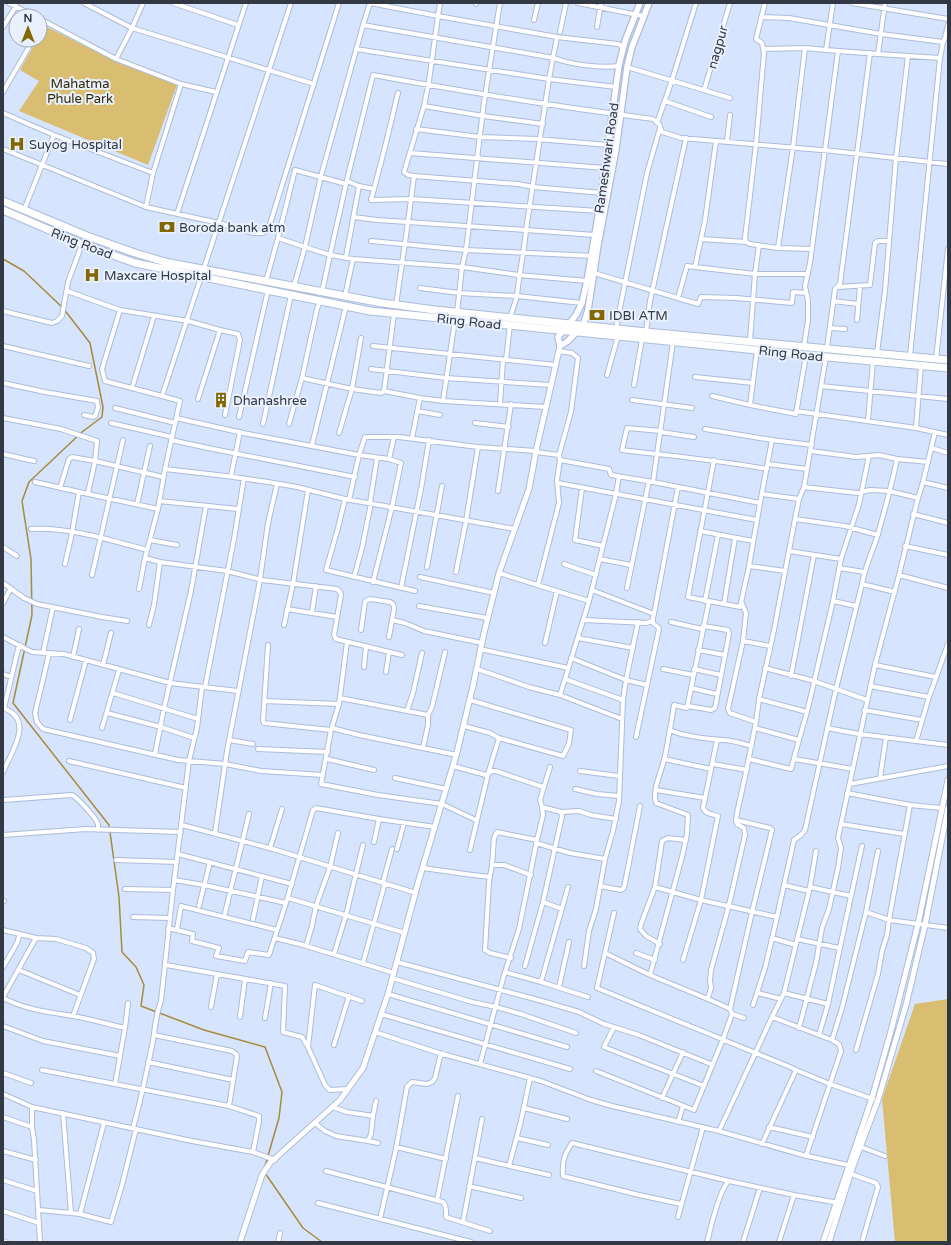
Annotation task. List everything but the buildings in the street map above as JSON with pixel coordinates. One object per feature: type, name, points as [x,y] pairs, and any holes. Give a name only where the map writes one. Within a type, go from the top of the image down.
[{"type":"highway","name":"Ring Road","points":[[3,201],[87,236],[135,253],[203,274],[268,290],[370,311],[455,320],[570,323],[646,332],[948,360]]},
{"type":"highway","name":"Ring Road","points":[[3,210],[82,244],[135,263],[203,274],[266,281],[396,305],[457,313],[564,331],[948,368]]},
{"type":"main road","name":"Rameshwari Road","points":[[564,331],[576,315],[582,303],[594,256],[595,235],[599,211],[605,193],[605,168],[619,66],[623,47],[640,3]]},
{"type":"main road","points":[[560,349],[583,325],[588,310],[594,274],[594,256],[621,115],[627,67],[632,47],[648,3]]},
{"type":"main road","points":[[560,349],[558,338],[564,331]]},
{"type":"street","points":[[9,3],[20,8]]},
{"type":"street","points":[[84,3],[132,28],[314,84]]},
{"type":"street","points":[[116,58],[143,3]]},
{"type":"street","points":[[173,3],[238,26]]},
{"type":"street","points":[[177,214],[246,3]]},
{"type":"street","points":[[162,396],[188,321],[291,3]]},
{"type":"street","points":[[3,148],[146,207],[219,223],[253,233],[268,230],[339,3]]},
{"type":"street","points":[[294,286],[305,247],[321,176],[370,3],[496,27],[557,37],[618,44],[623,47]]},
{"type":"street","points":[[440,3],[424,106],[404,172],[414,176],[518,184],[533,187],[605,193]]},
{"type":"street","points":[[457,313],[462,267],[466,250],[471,202],[478,159],[485,94],[500,3]]},
{"type":"street","points":[[534,20],[538,3]]},
{"type":"street","points":[[560,32],[566,3]]},
{"type":"street","points":[[578,3],[601,5],[643,16]]},
{"type":"street","points":[[657,123],[696,3]]},
{"type":"street","name":"nagpur","points":[[704,90],[730,3]]},
{"type":"street","points":[[746,242],[745,238],[761,100],[763,49],[762,43],[756,39],[765,3]]},
{"type":"street","points":[[826,50],[833,3]]},
{"type":"street","points":[[852,3],[884,5],[948,20]]},
{"type":"street","points":[[598,27],[601,5]]},
{"type":"street","points":[[878,54],[884,5]]},
{"type":"street","points":[[3,27],[16,6]]},
{"type":"street","points":[[761,17],[789,18],[881,34],[942,42]]},
{"type":"street","points":[[48,23],[116,58],[180,84],[216,92]]},
{"type":"street","points":[[363,25],[582,64],[612,67],[619,66]]},
{"type":"street","points":[[910,356],[940,58],[942,42],[945,38],[948,25]]},
{"type":"street","points":[[500,404],[504,360],[510,322],[517,296],[519,275],[524,253],[529,206],[557,37]]},
{"type":"street","points":[[3,92],[29,48]]},
{"type":"street","points":[[763,49],[805,48],[940,58]]},
{"type":"street","points":[[778,248],[793,147],[805,48]]},
{"type":"street","points":[[356,49],[549,79],[616,87]]},
{"type":"street","points":[[804,346],[808,320],[808,302],[805,286],[812,249],[826,150],[838,51]]},
{"type":"street","points":[[827,348],[835,290],[840,284],[870,53]]},
{"type":"street","points":[[877,353],[896,158],[908,56]]},
{"type":"street","points":[[627,67],[730,98]]},
{"type":"street","points":[[321,291],[373,74],[428,85],[546,104],[653,119],[662,132],[686,138],[826,150],[948,164]]},
{"type":"street","points":[[146,207],[153,173],[180,84]]},
{"type":"street","points":[[398,93],[386,147],[371,200],[411,199],[599,211]]},
{"type":"street","points":[[665,101],[711,117]]},
{"type":"street","points":[[424,106],[543,124]]},
{"type":"street","points":[[3,113],[54,135],[153,173]]},
{"type":"street","points":[[727,141],[730,115]]},
{"type":"street","points":[[616,328],[647,174],[660,128]]},
{"type":"street","points":[[416,129],[480,137],[540,139],[608,145]]},
{"type":"street","points":[[24,210],[54,135]]},
{"type":"street","points":[[646,332],[652,290],[686,138]]},
{"type":"street","points":[[695,267],[716,141]]},
{"type":"street","points":[[410,153],[605,168]]},
{"type":"street","points":[[287,168],[374,189]]},
{"type":"street","points":[[266,281],[295,170]]},
{"type":"street","points":[[396,305],[414,176]]},
{"type":"street","points":[[346,257],[359,186]]},
{"type":"street","points":[[354,217],[468,227],[595,235]]},
{"type":"street","points":[[278,238],[330,255],[353,259],[462,267],[519,275],[587,281]]},
{"type":"street","points":[[701,238],[746,242],[778,248],[812,249]]},
{"type":"street","points":[[371,241],[466,250],[594,256]]},
{"type":"street","points":[[838,287],[870,285],[876,243],[878,241],[888,241]]},
{"type":"street","points":[[3,311],[52,323],[58,321],[62,316],[68,282],[82,244]]},
{"type":"street","points":[[750,341],[755,274],[759,245]]},
{"type":"street","points":[[936,359],[948,249]]},
{"type":"street","points":[[345,296],[353,259]]},
{"type":"street","points":[[678,298],[687,266],[755,274],[808,274]]},
{"type":"street","points":[[594,274],[698,304],[701,297],[736,298],[792,303],[793,292],[806,293]]},
{"type":"street","points":[[857,320],[860,286]]},
{"type":"street","points":[[420,288],[459,293],[517,296],[582,303]]},
{"type":"street","points":[[239,417],[268,290]]},
{"type":"street","points":[[66,291],[120,310],[188,321],[238,334],[240,340],[225,415]]},
{"type":"street","points":[[263,424],[291,295]]},
{"type":"street","points":[[289,424],[302,378],[320,300]]},
{"type":"street","points":[[833,301],[858,304]]},
{"type":"street","points":[[312,445],[347,306]]},
{"type":"street","points":[[120,310],[102,369],[105,381],[180,401],[163,477],[158,509],[145,558],[139,589]]},
{"type":"street","points":[[384,391],[394,314]]},
{"type":"street","points":[[132,388],[154,316]]},
{"type":"street","points":[[442,400],[455,320]]},
{"type":"street","points":[[830,328],[845,329]]},
{"type":"street","points":[[198,399],[220,330]]},
{"type":"street","points":[[608,375],[618,336]]},
{"type":"street","points":[[339,433],[352,389],[361,338]]},
{"type":"street","points":[[634,385],[642,338]]},
{"type":"street","points":[[627,588],[646,500],[658,454],[673,342]]},
{"type":"street","points":[[3,346],[89,366]]},
{"type":"street","points":[[373,346],[556,365]]},
{"type":"street","points":[[240,1242],[262,1175],[272,1160],[340,1100],[363,1068],[388,994],[464,726],[487,618],[499,573],[529,489],[550,385],[560,349],[572,353],[578,358],[571,412],[560,457],[558,483],[559,503],[538,585]]},
{"type":"street","points":[[750,405],[757,349]]},
{"type":"street","points":[[712,396],[796,414],[806,355]]},
{"type":"street","points":[[708,998],[712,988],[710,980],[711,970],[729,905],[745,835],[744,828],[737,824],[736,820],[752,746],[758,699],[799,499],[804,486],[811,451],[826,357]]},
{"type":"street","points":[[868,421],[873,361]]},
{"type":"street","points":[[916,428],[921,365]]},
{"type":"street","points":[[371,369],[446,378],[550,385]]},
{"type":"street","points":[[695,377],[753,383]]},
{"type":"street","points":[[302,378],[352,389],[381,393],[384,391],[420,398],[546,407]]},
{"type":"street","points":[[3,382],[45,392],[97,401],[98,408],[95,416],[84,415]]},
{"type":"street","points":[[821,386],[948,399]]},
{"type":"street","points":[[412,438],[420,398]]},
{"type":"street","points":[[632,400],[692,408]]},
{"type":"street","points":[[498,491],[511,404]]},
{"type":"street","points":[[115,408],[175,423]]},
{"type":"street","points":[[417,411],[440,415]]},
{"type":"street","points":[[796,411],[948,434]]},
{"type":"street","points":[[3,418],[62,429],[97,441],[95,461],[88,493]]},
{"type":"street","points":[[176,418],[240,432],[401,462],[392,507],[373,582]]},
{"type":"street","points":[[111,423],[236,453],[355,477]]},
{"type":"street","points":[[475,423],[508,427]]},
{"type":"street","points":[[694,437],[627,428],[622,450],[714,460],[767,469]]},
{"type":"street","points":[[705,429],[812,445]]},
{"type":"street","points":[[232,476],[240,432]]},
{"type":"street","points":[[799,1028],[807,999],[822,928],[829,909],[840,859],[838,838],[864,710],[935,432]]},
{"type":"street","points":[[415,591],[326,570],[355,477],[359,455],[365,437],[412,438],[536,452],[609,469],[612,475],[651,481],[760,503]]},
{"type":"street","points":[[389,460],[394,437]]},
{"type":"street","points":[[92,575],[123,440]]},
{"type":"street","points":[[401,588],[429,440]]},
{"type":"street","points":[[714,460],[708,493],[703,510],[688,597],[740,607],[750,566],[753,541],[772,440]]},
{"type":"street","points":[[137,504],[150,446]]},
{"type":"street","points":[[456,572],[478,446]]},
{"type":"street","points":[[932,448],[948,452]]},
{"type":"street","points":[[811,451],[856,457],[887,456],[928,462]]},
{"type":"street","points":[[3,454],[34,461]]},
{"type":"street","points":[[749,759],[791,769],[807,712],[833,601],[841,559],[863,490],[869,456]]},
{"type":"street","points":[[60,488],[69,459],[72,457],[163,477]]},
{"type":"street","points":[[354,577],[362,548],[371,503],[377,458]]},
{"type":"street","points":[[753,1006],[758,993],[772,938],[794,840],[805,830],[827,728],[864,572],[878,535],[897,458]]},
{"type":"street","points":[[768,464],[807,468]]},
{"type":"street","points":[[165,469],[244,478],[437,516],[515,529]]},
{"type":"street","points":[[560,696],[584,620],[616,494],[619,476]]},
{"type":"street","points":[[39,1210],[80,1214],[111,1222],[122,1185],[160,1005],[166,965],[168,928],[189,761],[234,539],[244,478]]},
{"type":"street","points":[[35,482],[158,509]]},
{"type":"street","points":[[923,482],[948,488]]},
{"type":"street","points":[[558,483],[757,520]]},
{"type":"street","points":[[215,833],[229,740],[260,579],[268,523],[277,484]]},
{"type":"street","points":[[427,568],[442,486]]},
{"type":"street","points":[[804,486],[857,492],[863,490],[889,491],[918,498]]},
{"type":"street","points":[[636,737],[659,629],[653,623],[653,619],[678,487]]},
{"type":"street","points":[[582,488],[575,540],[603,546]]},
{"type":"street","points":[[284,625],[308,490]]},
{"type":"street","points":[[65,564],[80,492]]},
{"type":"street","points":[[762,494],[799,499]]},
{"type":"street","points":[[159,501],[238,509]]},
{"type":"street","points":[[155,754],[164,708],[182,636],[206,506]]},
{"type":"street","points":[[913,514],[948,523]]},
{"type":"street","points":[[795,519],[833,524],[878,535]]},
{"type":"street","points":[[31,529],[44,529],[100,537],[147,550]]},
{"type":"street","points":[[700,532],[753,541]]},
{"type":"street","points":[[688,706],[703,628],[718,535]]},
{"type":"street","points":[[724,604],[735,538]]},
{"type":"street","points":[[150,540],[177,545]]},
{"type":"street","points":[[905,546],[948,555]]},
{"type":"street","points":[[3,547],[17,556]]},
{"type":"street","points":[[789,551],[841,559]]},
{"type":"street","points":[[792,676],[814,554]]},
{"type":"street","points":[[145,558],[160,562],[227,571],[260,579],[337,589],[340,592],[334,638],[336,640],[402,655]]},
{"type":"street","points":[[600,559],[631,565]]},
{"type":"street","points":[[149,624],[154,606],[160,562]]},
{"type":"street","points":[[564,564],[596,574]]},
{"type":"street","points":[[750,566],[785,571]]},
{"type":"street","points":[[839,568],[864,572]]},
{"type":"street","points":[[499,573],[589,601]]},
{"type":"street","points":[[899,575],[948,588]]},
{"type":"street","points":[[420,577],[494,593]]},
{"type":"street","points":[[3,583],[24,598],[37,604],[127,621]]},
{"type":"street","points":[[862,584],[895,592]]},
{"type":"street","points":[[312,612],[316,586]]},
{"type":"street","points":[[3,603],[11,588]]},
{"type":"street","points":[[592,590],[654,614]]},
{"type":"street","points":[[545,643],[557,591]]},
{"type":"street","points":[[361,630],[367,600],[390,602],[393,603],[394,606],[389,637]]},
{"type":"street","points":[[741,601],[746,613],[743,641],[728,709],[730,713],[756,722]]},
{"type":"street","points":[[833,601],[856,606]]},
{"type":"street","points":[[419,606],[487,618]]},
{"type":"street","points":[[43,653],[53,607]]},
{"type":"street","points":[[287,608],[337,617]]},
{"type":"street","points":[[584,620],[650,622],[653,619]]},
{"type":"street","points":[[392,620],[405,623],[424,631],[482,643]]},
{"type":"street","points":[[584,966],[588,931],[596,909],[605,859],[616,819],[619,796],[623,700],[638,622]]},
{"type":"street","points":[[650,975],[674,892],[686,840],[688,815],[656,803],[656,790],[664,759],[674,705],[687,708],[688,706],[713,710],[715,708],[729,632],[671,622]]},
{"type":"street","points":[[73,657],[79,629]]},
{"type":"street","points":[[103,665],[111,633]]},
{"type":"street","points":[[3,638],[32,652],[64,654],[119,670],[170,682],[238,691]]},
{"type":"street","points":[[578,638],[633,648]]},
{"type":"street","points":[[743,641],[770,646]]},
{"type":"street","points":[[347,642],[339,704],[321,781],[323,784],[378,795],[442,804],[476,820]]},
{"type":"street","points":[[916,741],[929,697],[948,644]]},
{"type":"street","points":[[268,645],[265,700],[262,721],[266,724],[332,729],[456,755]]},
{"type":"street","points":[[3,772],[19,736],[20,728],[14,714],[11,710],[3,708],[20,646]]},
{"type":"street","points":[[364,667],[366,646]]},
{"type":"street","points":[[480,649],[568,668]]},
{"type":"street","points":[[698,650],[725,655]]},
{"type":"street","points":[[386,672],[389,652]]},
{"type":"street","points":[[423,748],[428,725],[428,715],[432,706],[445,652]]},
{"type":"street","points":[[406,711],[422,653]]},
{"type":"street","points":[[50,654],[35,713],[37,722],[43,729],[178,760],[225,764],[261,771],[323,775]]},
{"type":"street","points":[[572,658],[626,680],[647,686]]},
{"type":"street","points":[[70,720],[86,660]]},
{"type":"street","points":[[875,664],[936,676]]},
{"type":"street","points":[[765,668],[814,681],[867,700]]},
{"type":"street","points":[[477,669],[528,687],[560,696],[622,719]]},
{"type":"street","points":[[663,669],[693,675]]},
{"type":"street","points":[[694,669],[721,675]]},
{"type":"street","points":[[102,728],[119,670]]},
{"type":"street","points":[[3,674],[11,677]]},
{"type":"street","points":[[565,679],[623,700]]},
{"type":"street","points":[[870,686],[929,697]]},
{"type":"street","points":[[691,688],[717,694]]},
{"type":"street","points":[[112,693],[198,719]]},
{"type":"street","points":[[340,698],[428,715]]},
{"type":"street","points":[[758,699],[807,712]]},
{"type":"street","points":[[265,700],[339,704]]},
{"type":"street","points":[[464,726],[490,733],[499,738],[563,756],[568,744],[571,730],[470,700]]},
{"type":"street","points":[[864,710],[922,720]]},
{"type":"street","points":[[107,713],[161,727],[194,738]]},
{"type":"street","points":[[670,728],[674,732],[717,740],[728,740],[752,746]]},
{"type":"street","points":[[755,728],[799,740]]},
{"type":"street","points":[[827,728],[859,734],[948,745]]},
{"type":"street","points":[[880,778],[886,737]]},
{"type":"street","points":[[470,850],[476,820],[499,738]]},
{"type":"street","points":[[229,740],[253,744]]},
{"type":"street","points":[[683,960],[701,900],[718,816],[704,811],[703,808],[717,740]]},
{"type":"street","points":[[258,749],[328,752]]},
{"type":"street","points":[[327,759],[374,770]]},
{"type":"street","points":[[664,759],[711,769]]},
{"type":"street","points":[[794,759],[853,769]]},
{"type":"street","points":[[69,761],[186,788]]},
{"type":"street","points":[[712,764],[747,770]]},
{"type":"street","points":[[453,766],[486,776],[492,771],[496,771],[543,787]]},
{"type":"street","points":[[850,784],[948,766]]},
{"type":"street","points":[[480,1064],[505,972],[511,958],[519,929],[531,875],[536,842],[543,815],[540,800],[550,767]]},
{"type":"street","points":[[580,771],[619,776]]},
{"type":"street","points":[[395,778],[446,789]]},
{"type":"street","points":[[829,1242],[838,1203],[851,1174],[851,1166],[861,1148],[875,1099],[918,924],[948,780]]},
{"type":"street","points":[[574,789],[597,794],[619,796]]},
{"type":"street","points":[[656,790],[705,798]]},
{"type":"street","points":[[847,793],[910,805],[941,808]]},
{"type":"street","points":[[3,800],[72,795],[77,798],[94,818],[98,825],[98,830]]},
{"type":"street","points":[[856,1050],[878,974],[882,951],[887,935],[910,805]]},
{"type":"street","points":[[600,886],[621,890],[624,888],[640,806]]},
{"type":"street","points":[[542,807],[561,812],[579,811],[591,815],[616,819]]},
{"type":"street","points":[[168,928],[193,934],[192,941],[219,948],[216,956],[245,961],[248,952],[269,955],[288,898],[313,810],[316,808],[435,827]]},
{"type":"street","points":[[823,1242],[875,1099],[906,1005],[946,829],[948,808]]},
{"type":"street","points":[[270,848],[282,809]]},
{"type":"street","points":[[525,966],[543,902],[562,816],[561,812]]},
{"type":"street","points":[[226,913],[249,814]]},
{"type":"street","points":[[374,842],[379,819]]},
{"type":"street","points":[[596,1071],[694,1110],[723,1040],[732,1014],[730,1009],[772,830],[770,828],[736,820]]},
{"type":"street","points":[[363,963],[384,883],[404,822]]},
{"type":"street","points":[[841,824],[904,834]]},
{"type":"street","points":[[182,825],[270,848],[416,893]]},
{"type":"street","points":[[3,836],[86,830],[180,832]]},
{"type":"street","points":[[511,958],[490,953],[486,950],[490,877],[494,838],[497,832],[554,848],[605,859]]},
{"type":"street","points":[[306,946],[316,906],[330,867],[338,833]]},
{"type":"street","points":[[660,944],[646,936],[640,929],[641,924],[655,887],[662,841],[668,838],[686,840]]},
{"type":"street","points":[[334,954],[346,915],[355,875],[364,845]]},
{"type":"street","points":[[819,1035],[828,1004],[862,846]]},
{"type":"street","points":[[719,1131],[784,992],[810,889],[816,851]]},
{"type":"street","points":[[832,1040],[842,1008],[866,912],[878,851]]},
{"type":"street","points":[[178,854],[292,884]]},
{"type":"street","points":[[116,860],[177,862]]},
{"type":"street","points":[[199,906],[210,862]]},
{"type":"street","points":[[492,865],[504,865],[531,875]]},
{"type":"street","points":[[423,868],[490,877]]},
{"type":"street","points":[[253,919],[262,876]]},
{"type":"street","points":[[174,880],[286,903]]},
{"type":"street","points":[[784,885],[851,896]]},
{"type":"street","points":[[541,982],[568,887]]},
{"type":"street","points":[[655,887],[701,900],[729,905],[752,912],[777,917]]},
{"type":"street","points":[[125,889],[173,890]]},
{"type":"street","points":[[288,898],[405,933]]},
{"type":"street","points":[[543,902],[562,908]]},
{"type":"street","points":[[177,929],[181,906],[277,930]]},
{"type":"street","points":[[866,912],[889,920],[948,928]]},
{"type":"street","points":[[614,913],[598,988],[830,1084],[875,1099]]},
{"type":"street","points":[[133,917],[170,918]]},
{"type":"street","points":[[3,930],[36,938],[67,941],[86,948],[93,953],[94,959],[73,1016]]},
{"type":"street","points":[[3,968],[17,943],[20,934]]},
{"type":"street","points":[[36,938],[3,997],[15,1004],[46,1013],[73,1016],[125,1028]]},
{"type":"street","points":[[275,938],[363,963],[472,1002],[496,1007],[576,1033]]},
{"type":"street","points":[[772,938],[796,945]]},
{"type":"street","points":[[797,939],[839,948]]},
{"type":"street","points":[[559,987],[569,942]]},
{"type":"street","points":[[636,953],[655,960]]},
{"type":"street","points":[[605,954],[650,975],[708,998],[730,1009]]},
{"type":"street","points":[[396,962],[472,981],[579,1012],[596,1021],[639,1035],[713,1065]]},
{"type":"street","points":[[166,965],[285,986],[283,1032],[302,1037],[325,1085],[330,1090],[348,1089]]},
{"type":"street","points":[[19,970],[80,995]]},
{"type":"street","points":[[505,972],[559,987],[588,997]]},
{"type":"street","points":[[211,1007],[217,974]]},
{"type":"street","points":[[240,1017],[245,979]]},
{"type":"street","points":[[265,1018],[271,983]]},
{"type":"street","points":[[308,1047],[315,985],[362,1001]]},
{"type":"street","points":[[784,992],[828,1004]]},
{"type":"street","points":[[758,993],[781,1000]]},
{"type":"street","points":[[388,994],[567,1047]]},
{"type":"street","points":[[334,1045],[349,996]]},
{"type":"street","points":[[115,1084],[128,1003]]},
{"type":"street","points":[[381,1014],[485,1043],[570,1069]]},
{"type":"street","points":[[732,1014],[744,1018]]},
{"type":"street","points":[[772,1017],[832,1040],[839,1044],[842,1051],[806,1156]]},
{"type":"street","points":[[3,1026],[43,1041],[120,1056]]},
{"type":"street","points":[[614,1027],[604,1047],[704,1086]]},
{"type":"street","points":[[375,1032],[441,1053],[530,1078],[612,1106],[719,1131],[806,1156],[851,1166]]},
{"type":"street","points":[[154,1035],[235,1052],[237,1056],[229,1106]]},
{"type":"street","points":[[662,1098],[672,1073],[683,1052]]},
{"type":"street","points":[[380,1219],[388,1187],[407,1087],[412,1082],[427,1084],[432,1082],[435,1078],[441,1053]]},
{"type":"street","points":[[148,1062],[232,1080]]},
{"type":"street","points":[[42,1070],[229,1106],[259,1116],[253,1152]]},
{"type":"street","points":[[762,1144],[796,1070]]},
{"type":"street","points":[[3,1073],[31,1083]]},
{"type":"street","points":[[508,1166],[517,1138],[530,1078]]},
{"type":"street","points":[[3,1094],[32,1107],[104,1123],[253,1152],[272,1160]]},
{"type":"street","points":[[437,1200],[458,1096]]},
{"type":"street","points":[[368,1141],[372,1130],[376,1101]]},
{"type":"street","points":[[678,1122],[683,1106]]},
{"type":"street","points":[[32,1107],[40,1242]]},
{"type":"street","points":[[332,1107],[347,1112],[373,1116]]},
{"type":"street","points":[[524,1108],[567,1119]]},
{"type":"street","points":[[63,1113],[71,1213]]},
{"type":"street","points":[[3,1117],[32,1127]]},
{"type":"street","points":[[463,1222],[482,1119]]},
{"type":"street","points":[[80,1214],[104,1123]]},
{"type":"street","points":[[315,1123],[325,1131],[336,1136],[378,1143]]},
{"type":"street","points":[[678,1217],[703,1127]]},
{"type":"street","points":[[770,1127],[813,1137]]},
{"type":"street","points":[[517,1138],[548,1145]]},
{"type":"street","points":[[681,1204],[563,1176],[562,1163],[564,1155],[572,1143],[760,1188],[838,1203]]},
{"type":"street","points":[[396,1147],[446,1159]]},
{"type":"street","points":[[861,1148],[885,1156]]},
{"type":"street","points":[[3,1151],[36,1160]]},
{"type":"street","points":[[475,1158],[549,1175]]},
{"type":"street","points":[[326,1171],[443,1202],[445,1204],[446,1217],[490,1231]]},
{"type":"street","points":[[851,1174],[876,1183],[878,1187],[862,1242]]},
{"type":"street","points":[[3,1180],[37,1191]]},
{"type":"street","points":[[707,1242],[722,1192],[726,1183],[729,1181]]},
{"type":"street","points":[[470,1186],[521,1198]]},
{"type":"street","points":[[743,1242],[760,1188]]},
{"type":"street","points":[[779,1242],[794,1195]]},
{"type":"street","points":[[318,1203],[471,1242]]},
{"type":"street","points":[[3,1212],[39,1222]]},
{"type":"street","points":[[278,1242],[280,1233]]},
{"type":"green space","name":"Mahatma Phule Park","points":[[48,28],[113,60],[177,85],[148,165],[19,111],[39,81],[20,70],[32,48],[48,48]]},
{"type":"green space","points":[[948,999],[948,1242],[895,1242],[882,1099],[915,1004]]},
{"type":"waterway","points":[[3,259],[24,271],[63,308],[90,343],[103,407],[102,417],[82,432],[29,482],[22,501],[31,559],[32,615],[13,703],[109,825],[119,897],[122,952],[136,967],[144,985],[141,1006],[204,1030],[265,1047],[282,1092],[279,1118],[265,1166]]},
{"type":"waterway","points":[[265,1173],[303,1228],[322,1242]]},
{"type":"place","name":"Suyog Hospital","points":[[17,144]]},
{"type":"place","name":"Boroda bank atm","points":[[167,227]]},
{"type":"place","name":"Maxcare Hospital","points":[[92,275]]},
{"type":"place","name":"IDBI ATM","points":[[597,315]]},
{"type":"place","name":"Dhanashree","points":[[221,400]]}]
